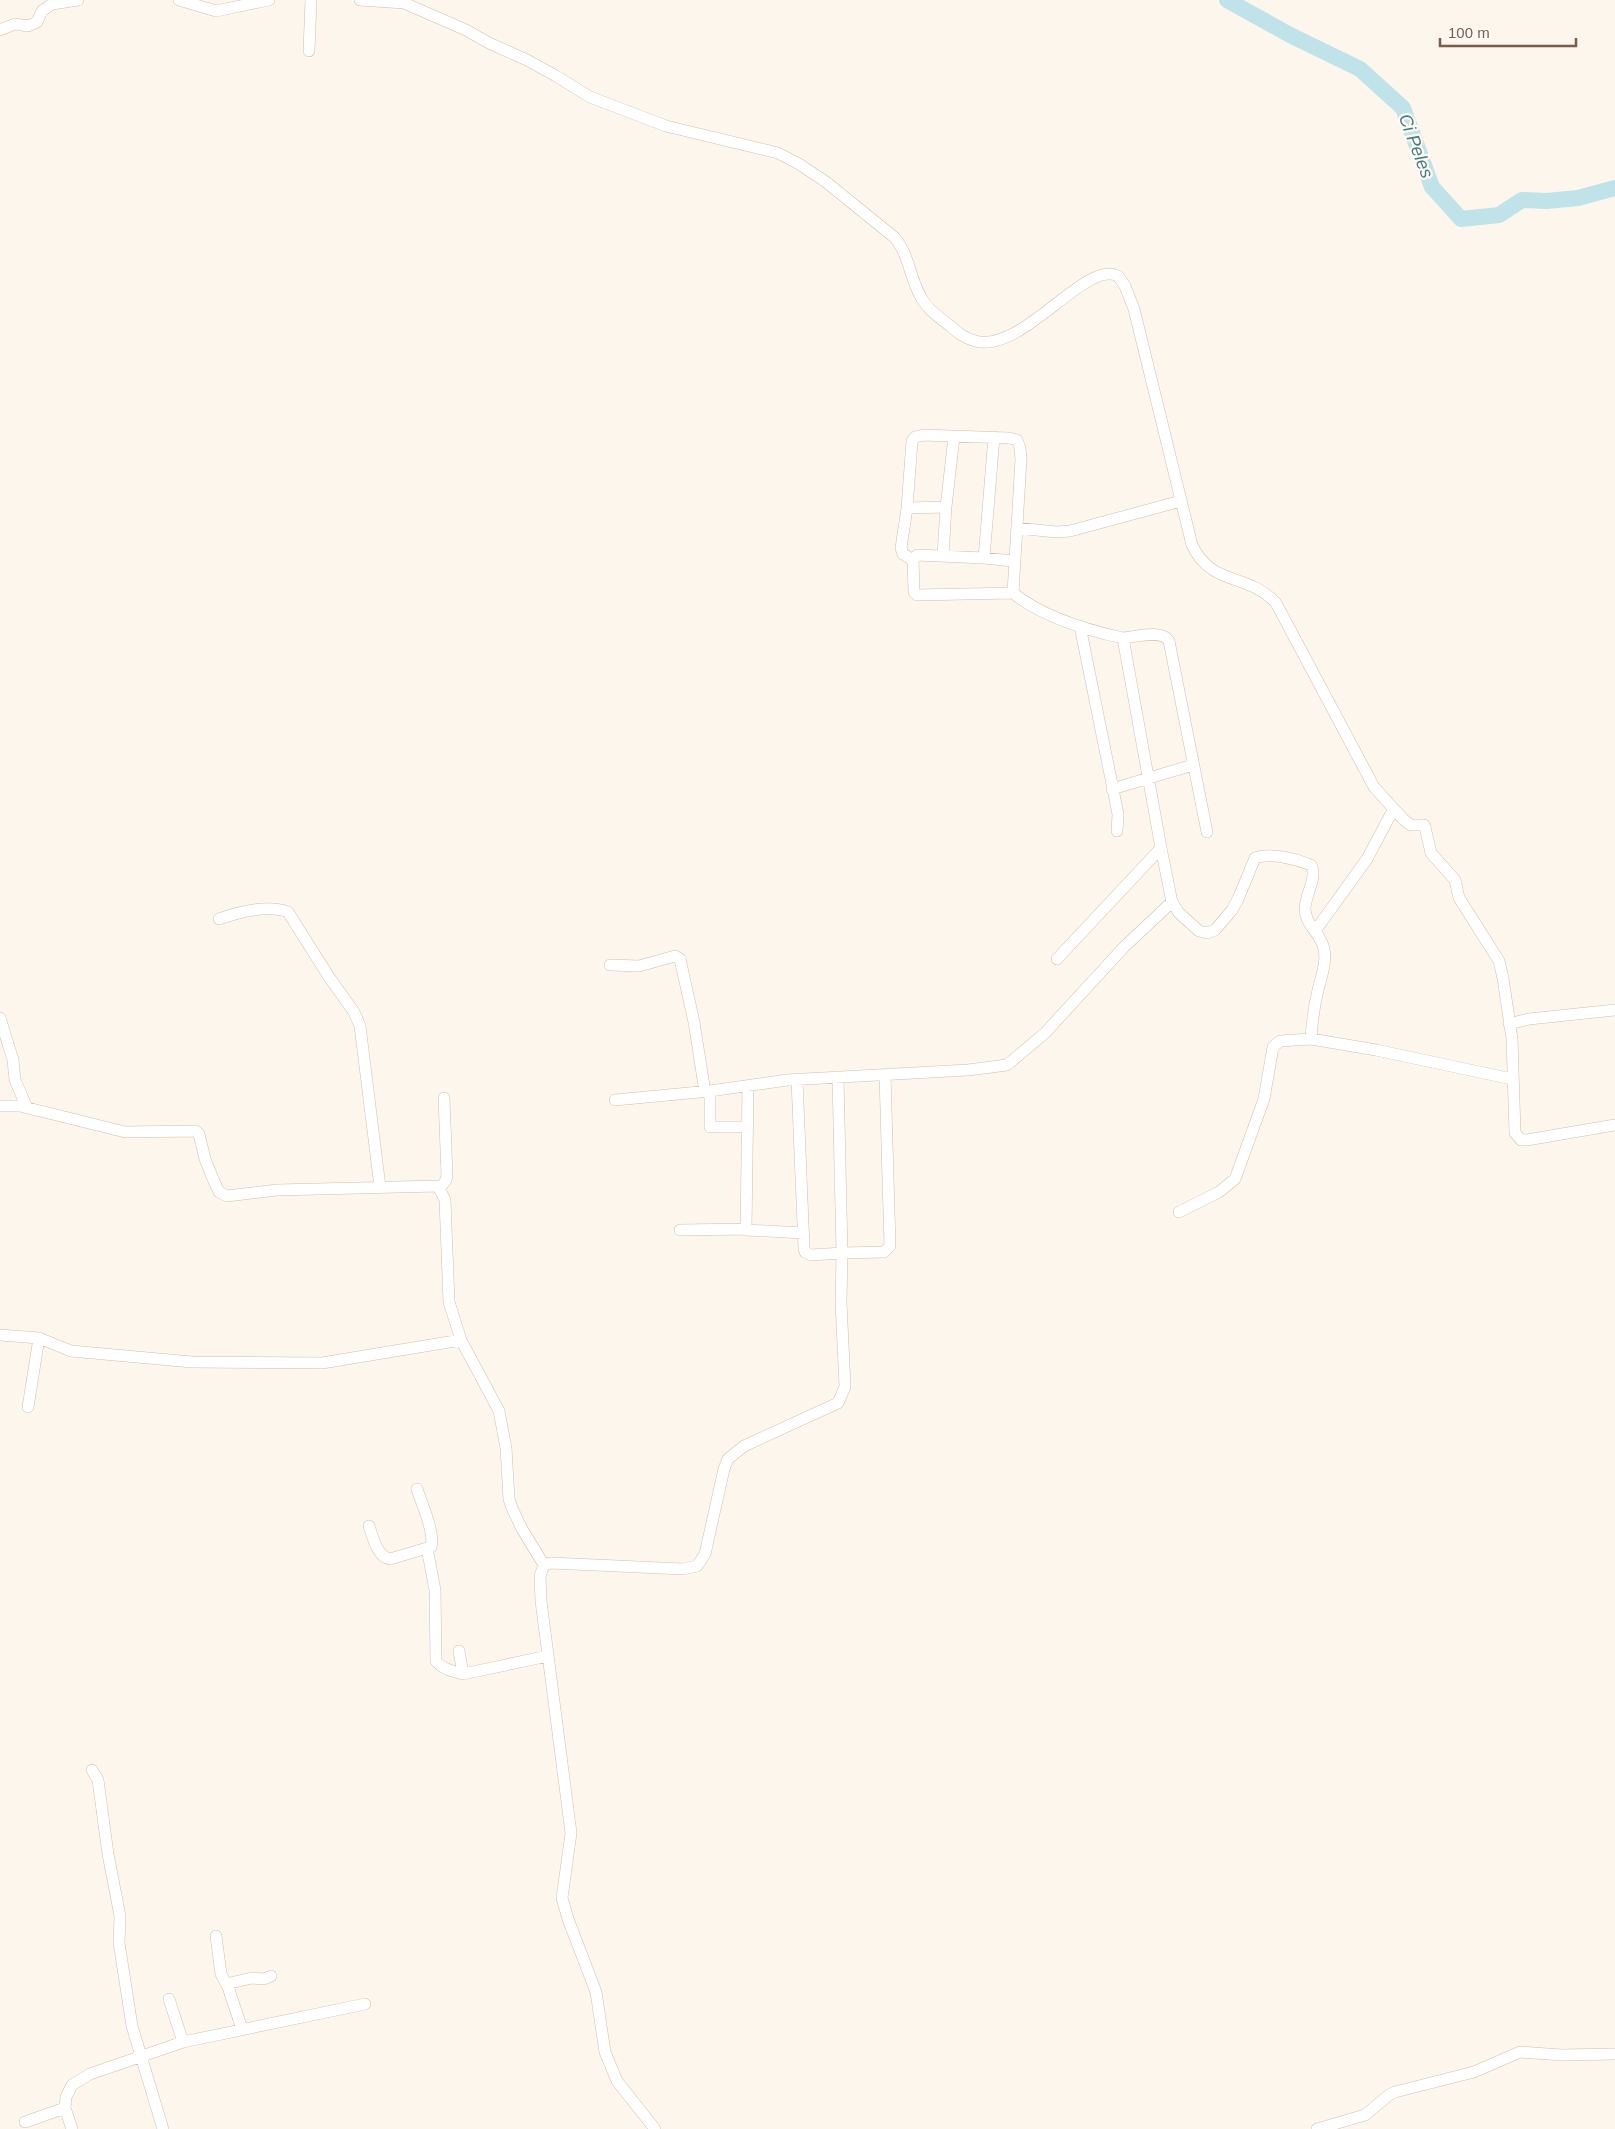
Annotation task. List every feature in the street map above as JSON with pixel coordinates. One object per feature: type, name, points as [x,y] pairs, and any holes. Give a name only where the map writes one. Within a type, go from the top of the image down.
[{"type":"street","points":[[0,30],[15,24],[28,26],[37,22],[42,11],[52,4],[78,0]]},
{"type":"street","points":[[178,0],[216,11],[269,0]]},
{"type":"street","points":[[309,51],[311,0]]},
{"type":"street","points":[[360,0],[404,3],[466,30],[489,43],[527,60],[590,97],[666,126],[778,153],[799,164],[826,182],[894,236],[900,245],[921,298],[928,308],[968,339],[984,343],[1005,338],[1031,323],[1075,289],[1104,275],[1118,276],[1134,309],[1192,545],[1198,557],[1206,567],[1214,572],[1244,582],[1267,594],[1276,603],[1374,788],[1393,810],[1411,825],[1424,825],[1431,853],[1455,880],[1458,898],[1499,961],[1509,1024],[1513,1128],[1517,1137],[1521,1140],[1615,1125]]},
{"type":"street","points":[[913,560],[903,554],[901,548],[907,508],[912,441],[915,437],[923,435],[1013,438],[1017,440],[1020,448],[1017,528],[1013,561],[1013,593]]},
{"type":"street","points":[[943,556],[954,437]]},
{"type":"street","points":[[984,558],[994,437]]},
{"type":"street","points":[[1017,528],[1056,532],[1070,531],[1181,501]]},
{"type":"street","points":[[907,508],[946,508]]},
{"type":"street","points":[[1013,561],[917,555],[913,560],[914,592],[917,595],[1013,593],[1022,600],[1096,632],[1124,638],[1161,634],[1167,637],[1207,832]]},
{"type":"street","points":[[1080,626],[1119,822],[1118,830]]},
{"type":"street","points":[[1124,638],[1160,848],[1172,902],[1179,913],[1199,931],[1207,933],[1215,930],[1232,910],[1254,858],[1259,856],[1283,858],[1305,863],[1313,869],[1305,910],[1308,922],[1324,948],[1325,961],[1312,1022],[1311,1039]]},
{"type":"street","points":[[1112,789],[1193,765]]},
{"type":"street","points":[[1315,931],[1368,859],[1393,810]]},
{"type":"street","points":[[1057,959],[1160,848]]},
{"type":"street","points":[[615,1100],[707,1092],[797,1080],[968,1070],[1007,1065],[1045,1033],[1124,947],[1172,902]]},
{"type":"street","points":[[219,919],[242,911],[266,910],[288,912],[329,977],[354,1012],[360,1026],[380,1187]]},
{"type":"street","points":[[610,965],[639,966],[674,956],[680,959],[707,1092],[710,1127],[747,1127]]},
{"type":"street","points":[[1509,1024],[1545,1017],[1615,1010]]},
{"type":"street","points":[[0,1018],[13,1060],[15,1080],[27,1108]]},
{"type":"street","points":[[1179,1212],[1219,1192],[1235,1179],[1264,1098],[1274,1047],[1280,1041],[1311,1039],[1376,1050],[1512,1079]]},
{"type":"street","points":[[797,1080],[805,1252],[811,1255],[884,1252],[890,1246],[884,1075]]},
{"type":"street","points":[[544,1565],[551,1563],[693,1568],[701,1562],[705,1554],[728,1458],[744,1446],[838,1403],[845,1387],[841,1292],[842,1253],[838,1077]]},
{"type":"street","points":[[746,1229],[748,1086]]},
{"type":"street","points":[[440,1188],[447,1175],[444,1098]]},
{"type":"street","points":[[0,1106],[12,1105],[27,1108],[125,1132],[196,1131],[199,1134],[205,1159],[219,1192],[227,1196],[277,1190],[435,1185],[440,1188],[445,1200],[447,1296],[460,1340],[496,1404],[506,1448],[509,1499],[522,1530],[544,1565]]},
{"type":"street","points":[[680,1230],[746,1229],[748,1231],[804,1233]]},
{"type":"street","points":[[0,1336],[40,1338],[71,1351],[192,1362],[313,1363],[460,1340]]},
{"type":"street","points":[[28,1406],[40,1338]]},
{"type":"street","points":[[369,1526],[379,1552],[385,1558],[431,1547],[428,1522],[418,1489]]},
{"type":"street","points":[[427,1548],[435,1590],[436,1661],[438,1664],[463,1674],[548,1656]]},
{"type":"street","points":[[544,1565],[540,1576],[548,1656],[571,1833],[562,1898],[596,1992],[605,2052],[617,2081],[655,2129]]},
{"type":"street","points":[[459,1651],[463,1674]]},
{"type":"street","points":[[92,1770],[98,1780],[108,1854],[120,1916],[120,1953],[132,2026],[163,2129]]},
{"type":"street","points":[[216,1936],[220,1958],[219,1966],[242,2030]]},
{"type":"street","points":[[226,1984],[252,1978],[264,1979],[271,1976]]},
{"type":"street","points":[[169,1999],[183,2042]]},
{"type":"street","points":[[72,2129],[65,2108],[67,2091],[78,2080],[183,2042],[365,2004]]},
{"type":"street","points":[[1317,2129],[1365,2115],[1395,2092],[1474,2072],[1520,2052],[1568,2056],[1615,2054]]},
{"type":"street","points":[[25,2122],[65,2108]]},
{"type":"waterway","name":"Ci Peles","points":[[1227,0],[1290,35],[1360,69],[1403,108],[1432,187],[1461,219],[1499,215],[1522,200],[1547,201],[1578,198],[1615,188]]}]
